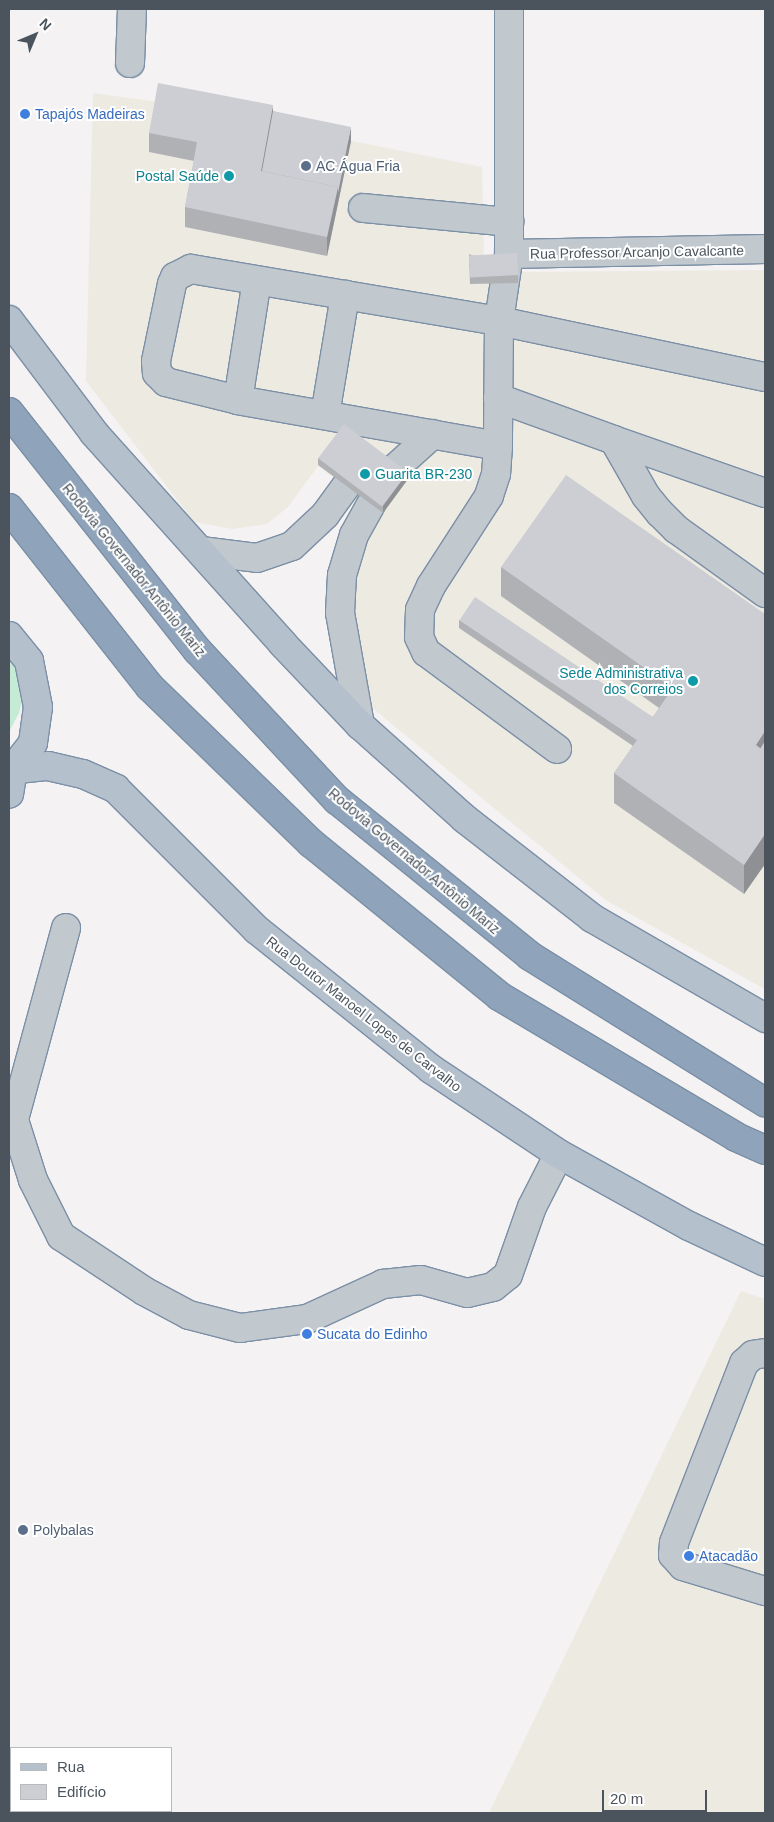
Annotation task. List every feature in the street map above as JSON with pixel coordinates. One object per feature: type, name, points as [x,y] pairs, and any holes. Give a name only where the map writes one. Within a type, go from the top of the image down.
[{"type":"highway","name":"Rodovia Governador Antônio Mariz","points":[[9,412],[198,651],[337,800],[530,956],[765,1102]]},
{"type":"highway","points":[[9,508],[150,688],[311,843],[499,996],[736,1137],[765,1150]]},
{"type":"main road","points":[[9,320],[94,433],[360,725],[465,819],[592,918],[765,1018]]},
{"type":"main road","points":[[9,636],[30,661],[38,707],[33,743],[10,778]]},
{"type":"main road","name":"Rua Doutor Manoel Lopes de Carvalho","points":[[10,778],[48,766],[83,774],[116,789],[257,930],[431,1069],[559,1154],[689,1226],[765,1262]]},
{"type":"street","points":[[130,62],[132,9]]},
{"type":"street","points":[[509,9],[509,254],[499,321],[496,474],[490,496],[431,586],[420,610],[419,636],[426,652],[557,750]]},
{"type":"street","points":[[363,208],[509,222]]},
{"type":"street","name":"Rua Professor Arcanjo Cavalcante","points":[[509,254],[765,249]]},
{"type":"street","points":[[498,446],[238,400],[166,382],[157,373],[156,361],[175,277],[191,269],[499,321],[765,377]]},
{"type":"street","points":[[238,400],[257,280]]},
{"type":"street","points":[[325,415],[345,295]]},
{"type":"street","points":[[498,398],[765,493]]},
{"type":"street","points":[[369,449],[391,426]]},
{"type":"street","points":[[394,469],[433,434]]},
{"type":"street","points":[[614,440],[646,496],[660,513],[676,529],[765,593]]},
{"type":"street","points":[[201,552],[257,558],[292,546],[325,514],[346,486]]},
{"type":"street","points":[[360,725],[340,613],[342,575],[354,535],[371,504]]},
{"type":"street","points":[[325,514],[342,522],[354,535]]},
{"type":"street","points":[[66,928],[14,1120],[33,1180],[61,1236],[144,1291],[189,1315],[240,1328],[307,1319],[383,1284],[421,1280],[467,1293],[493,1287],[508,1275],[532,1207],[559,1154]]},
{"type":"street","points":[[765,1353],[753,1355],[744,1363],[674,1543],[673,1555],[682,1566],[765,1591]]},
{"type":"shaded area","points":[[93,93],[158,102],[482,167],[484,261],[518,272],[765,270],[765,989],[607,901],[364,701],[348,614],[356,548],[382,513],[318,466],[288,507],[267,524],[233,529],[194,522],[86,381]]},
{"type":"shaded area","name":"Atacadão","points":[[741,1291],[765,1299],[765,1813],[489,1813]]},
{"type":"green space","points":[[9,660],[16,668],[24,694],[19,713],[9,732]]},
{"type":"building","name":"Postal Saúde","points":[[158,83],[273,105],[261,171],[338,187],[327,237],[185,207],[197,142],[149,133]]},
{"type":"building","name":"AC Água Fria","points":[[273,111],[351,127],[338,193],[338,187],[262,171]]},
{"type":"building","points":[[517,253],[518,275],[470,277],[469,256]]},
{"type":"building","name":"Guarita BR-230","points":[[344,424],[408,472],[382,506],[318,458]]},
{"type":"building","name":"Sede Administrativa dos Correios","points":[[566,475],[765,614],[765,731],[756,745],[765,752],[765,834],[744,865],[614,773],[673,688],[501,567]]},
{"type":"building","points":[[475,597],[653,717],[638,740],[459,620]]},
{"type":"building","points":[[765,741],[765,752],[760,749]]},
{"type":"place","name":"Tapajós Madeiras","points":[[25,114]]},
{"type":"place","name":"AC Água Fria","points":[[306,166]]},
{"type":"place","name":"Postal Saúde","points":[[229,176]]},
{"type":"place","name":"Guarita BR-230","points":[[365,474]]},
{"type":"place","name":"Sede Administrativa dos Correios","points":[[693,681]]},
{"type":"place","name":"Sucata do Edinho","points":[[307,1334]]},
{"type":"place","name":"Polybalas","points":[[23,1530]]},
{"type":"place","name":"Atacadão","points":[[689,1556]]}]
